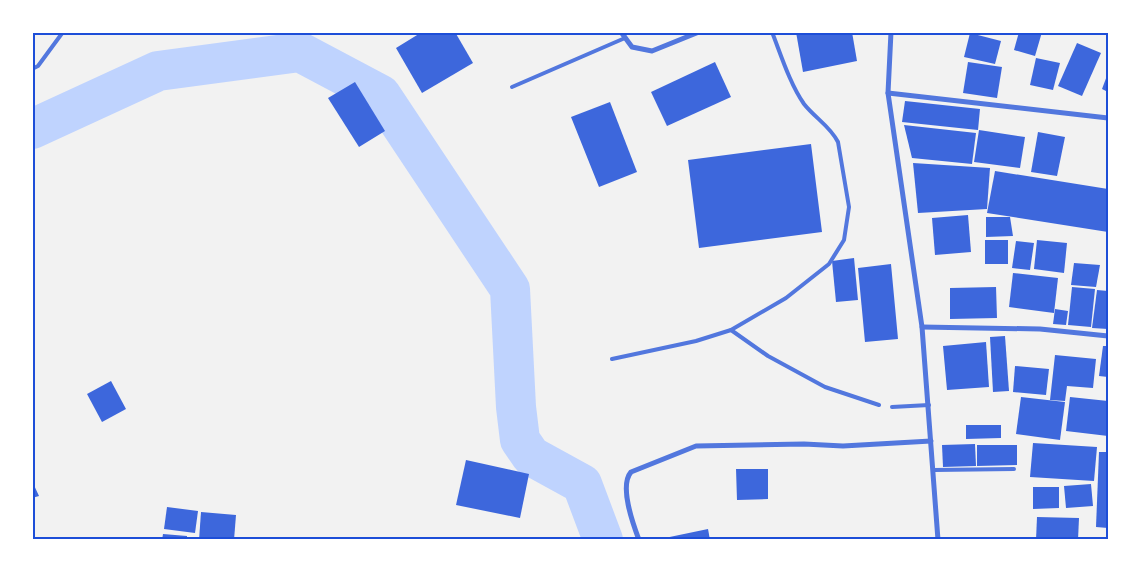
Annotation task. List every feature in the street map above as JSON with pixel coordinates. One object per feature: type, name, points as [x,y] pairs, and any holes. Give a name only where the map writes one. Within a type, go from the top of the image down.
[{"type":"street","points":[[621,32],[632,47],[652,51],[699,32]]},
{"type":"street","points":[[891,32],[888,93],[922,327],[938,540]]},
{"type":"street","points":[[888,93],[1108,118]]},
{"type":"street","points":[[922,327],[1040,329],[1108,336]]},
{"type":"street","points":[[639,540],[626,490],[628,476],[631,472],[696,446],[804,444],[843,446],[931,441]]},
{"type":"lane","points":[[32,69],[38,66],[63,32]]},
{"type":"lane","points":[[612,359],[696,341],[731,330],[786,298],[829,264],[844,240],[849,207],[836,138],[834,133],[805,104],[789,74],[772,32]]},
{"type":"lane","points":[[512,87],[625,38]]},
{"type":"lane","points":[[731,330],[768,356],[825,387],[879,405]]},
{"type":"lane","points":[[892,407],[928,405]]},
{"type":"lane","points":[[934,470],[1014,469]]},
{"type":"building","points":[[422,32],[455,32],[473,63],[422,93],[396,48]]},
{"type":"building","points":[[796,32],[852,32],[857,61],[803,72]]},
{"type":"building","points":[[1019,32],[1042,32],[1035,56],[1014,50]]},
{"type":"building","points":[[970,33],[1001,41],[995,64],[964,57]]},
{"type":"building","points":[[1077,43],[1101,53],[1082,96],[1058,86]]},
{"type":"building","points":[[1036,58],[1060,63],[1053,90],[1030,85]]},
{"type":"building","points":[[715,62],[731,97],[667,126],[651,92]]},
{"type":"building","points":[[968,62],[1002,67],[997,98],[963,93]]},
{"type":"building","points":[[1108,73],[1108,92],[1102,89]]},
{"type":"building","points":[[355,82],[385,131],[359,147],[328,98]]},
{"type":"building","points":[[905,101],[980,109],[978,130],[902,122]]},
{"type":"building","points":[[610,102],[637,172],[599,187],[571,117]]},
{"type":"building","points":[[904,125],[976,133],[972,164],[912,158]]},
{"type":"building","points":[[979,130],[1025,137],[1020,168],[974,162]]},
{"type":"building","points":[[1038,132],[1065,137],[1057,176],[1031,172]]},
{"type":"building","points":[[811,144],[822,232],[699,248],[688,160]]},
{"type":"building","points":[[913,163],[990,168],[987,209],[918,213]]},
{"type":"building","points":[[995,171],[1108,189],[1108,232],[987,213]]},
{"type":"building","points":[[968,215],[971,252],[935,255],[932,218]]},
{"type":"building","points":[[986,217],[1010,217],[1013,236],[986,237]]},
{"type":"building","points":[[985,240],[1008,240],[1008,264],[985,264]]},
{"type":"building","points":[[1037,240],[1067,243],[1064,273],[1034,269]]},
{"type":"building","points":[[1016,241],[1034,243],[1030,270],[1012,268]]},
{"type":"building","points":[[854,258],[858,300],[836,302],[832,261]]},
{"type":"building","points":[[1074,263],[1100,265],[1096,287],[1071,285]]},
{"type":"building","points":[[891,264],[898,339],[865,342],[858,268]]},
{"type":"building","points":[[1013,273],[1058,278],[1054,313],[1009,307]]},
{"type":"building","points":[[996,287],[997,318],[950,319],[950,288]]},
{"type":"building","points":[[1072,287],[1095,289],[1091,327],[1068,325]]},
{"type":"building","points":[[1097,290],[1108,291],[1108,329],[1092,328]]},
{"type":"building","points":[[1055,309],[1068,311],[1066,325],[1053,324]]},
{"type":"building","points":[[1005,336],[1009,391],[993,392],[990,337]]},
{"type":"building","points":[[986,342],[989,387],[947,390],[943,346]]},
{"type":"building","points":[[1103,346],[1108,346],[1108,377],[1099,376]]},
{"type":"building","points":[[1055,355],[1096,359],[1093,388],[1067,386],[1065,401],[1050,400]]},
{"type":"building","points":[[1015,366],[1049,369],[1046,395],[1013,392]]},
{"type":"building","points":[[111,381],[126,409],[102,422],[87,394]]},
{"type":"building","points":[[1021,397],[1065,402],[1060,440],[1016,434]]},
{"type":"building","points":[[1070,397],[1108,401],[1108,436],[1066,431]]},
{"type":"building","points":[[966,425],[1001,425],[1001,438],[966,439]]},
{"type":"building","points":[[1033,443],[1097,447],[1094,481],[1030,477]]},
{"type":"building","points":[[975,444],[976,466],[943,467],[942,445]]},
{"type":"building","points":[[977,445],[1017,445],[1017,465],[977,466]]},
{"type":"building","points":[[1099,452],[1108,452],[1108,528],[1096,527]]},
{"type":"building","points":[[466,460],[529,474],[520,518],[456,505]]},
{"type":"building","points":[[736,469],[768,469],[768,499],[737,500]]},
{"type":"building","points":[[32,481],[39,496],[32,498]]},
{"type":"building","points":[[1091,484],[1093,506],[1066,508],[1064,486]]},
{"type":"building","points":[[1033,487],[1059,487],[1059,508],[1033,509]]},
{"type":"building","points":[[167,507],[198,511],[195,533],[164,529]]},
{"type":"building","points":[[201,512],[236,515],[234,540],[199,540]]},
{"type":"building","points":[[1037,517],[1079,518],[1078,540],[1036,540]]},
{"type":"building","points":[[708,529],[710,540],[660,540],[660,539]]},
{"type":"building","points":[[163,534],[187,536],[187,540],[162,540]]},
{"type":"waterway","points":[[32,129],[158,71],[300,52],[381,95],[510,289],[516,407],[520,440],[531,456],[582,484],[603,540]]}]
